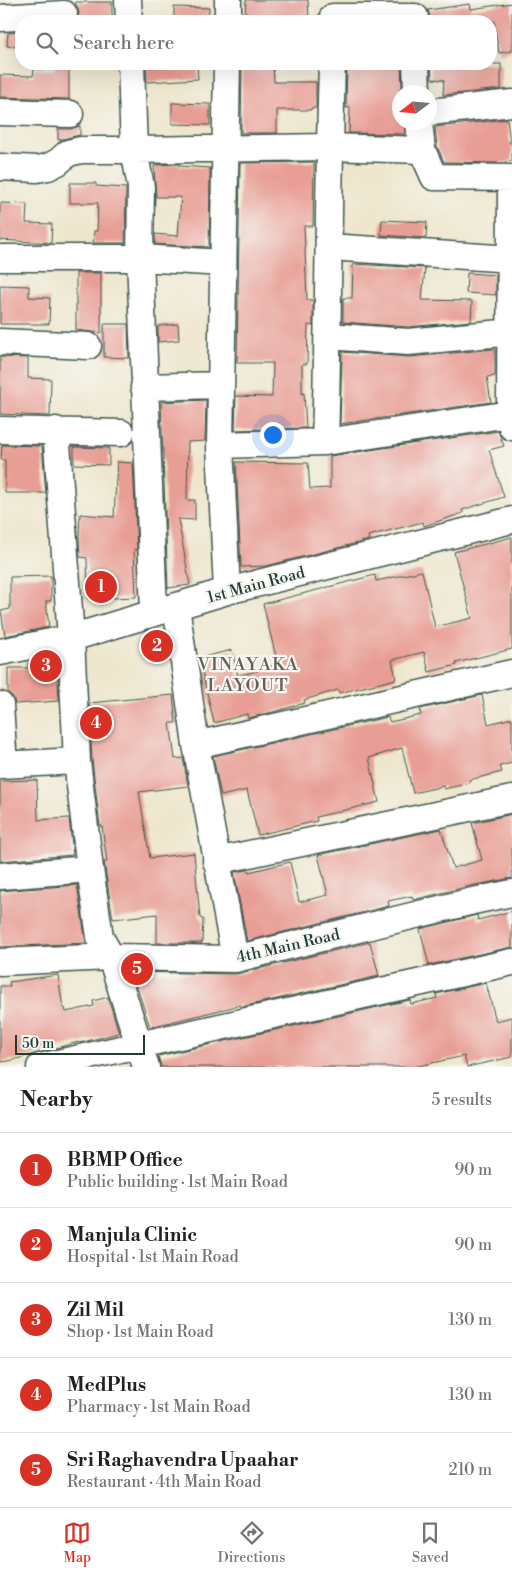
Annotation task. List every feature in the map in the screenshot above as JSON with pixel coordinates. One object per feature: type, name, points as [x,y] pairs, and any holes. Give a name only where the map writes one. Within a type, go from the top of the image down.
[{"type":"street","points":[[128,0],[129,15]]},
{"type":"street","points":[[228,0],[228,15]]},
{"type":"street","points":[[332,13],[416,13]]},
{"type":"street","points":[[48,15],[64,14]]},
{"type":"street","points":[[0,18],[15,17]]},
{"type":"street","points":[[130,70],[134,150],[141,187],[140,258],[144,387],[165,609],[196,745],[235,959]]},
{"type":"street","points":[[227,591],[220,446],[228,70]]},
{"type":"street","points":[[325,442],[332,70]]},
{"type":"street","points":[[416,70],[417,85]]},
{"type":"street","points":[[437,111],[512,103]]},
{"type":"street","points":[[0,112],[70,114]]},
{"type":"street","points":[[220,446],[325,442],[511,421],[511,178],[434,177],[422,150],[420,130]]},
{"type":"street","points":[[0,167],[37,169],[48,167],[58,162],[68,153],[80,150],[329,147],[422,150]]},
{"type":"street","points":[[329,247],[512,259]]},
{"type":"street","points":[[0,258],[140,258],[224,263]]},
{"type":"street","points":[[328,336],[408,342],[512,332]]},
{"type":"street","points":[[0,342],[88,346]]},
{"type":"street","points":[[144,387],[221,385]]},
{"type":"street","points":[[0,430],[120,433]]},
{"type":"street","points":[[56,430],[78,761],[90,869],[100,937],[111,957],[143,1055]]},
{"type":"street","name":"1st Main Road","points":[[0,652],[71,638],[227,591],[512,520]]},
{"type":"street","points":[[196,745],[512,673]]},
{"type":"street","points":[[0,705],[2,765],[78,761]]},
{"type":"street","points":[[216,861],[512,799]]},
{"type":"street","points":[[0,876],[90,869]]},
{"type":"street","name":"4th Main Road","points":[[0,962],[111,957],[235,959],[512,893]]},
{"type":"street","points":[[40,1067],[143,1055],[512,962]]},
{"type":"building","points":[[246,0],[308,0],[309,15],[245,15]]},
{"type":"building","points":[[75,2],[112,2],[112,15],[78,15]]},
{"type":"building","points":[[512,3],[512,51],[499,53],[497,15],[429,15],[428,10],[470,4],[471,9]]},
{"type":"building","points":[[174,7],[209,8],[208,15],[174,15]]},
{"type":"building","points":[[15,32],[15,47],[7,46],[8,33]]},
{"type":"building","points":[[497,64],[501,64],[501,89],[443,95],[444,80],[432,79],[431,70],[497,70]]},
{"type":"building","points":[[34,70],[69,70],[69,99],[0,97],[0,75],[33,76]]},
{"type":"building","points":[[146,70],[197,70],[198,79],[147,82]]},
{"type":"building","points":[[242,70],[273,70],[274,82],[316,82],[316,108],[311,108],[311,110],[277,110],[277,133],[241,133]]},
{"type":"building","points":[[347,70],[401,70],[402,85],[392,85],[392,130],[405,130],[405,134],[349,133],[350,107],[346,108]]},
{"type":"building","points":[[172,103],[210,104],[210,125],[172,124]]},
{"type":"building","points":[[507,119],[510,143],[512,143],[512,161],[499,163],[444,162],[437,146],[435,130],[437,127]]},
{"type":"building","points":[[80,126],[80,135],[58,140],[58,129],[70,129]]},
{"type":"building","points":[[314,162],[313,226],[304,226],[307,300],[313,300],[313,326],[308,325],[307,364],[302,364],[302,394],[304,393],[306,428],[235,430],[236,396],[272,397],[273,363],[237,363],[240,163]]},
{"type":"building","points":[[179,164],[179,166],[210,168],[209,247],[155,244],[155,234],[178,236],[181,197],[156,197],[154,165]]},
{"type":"building","points":[[70,183],[96,183],[96,186],[126,188],[125,243],[93,243],[94,231],[97,231],[98,203],[70,203]]},
{"type":"building","points":[[0,203],[27,204],[26,223],[52,224],[51,243],[0,240]]},
{"type":"building","points":[[382,220],[427,222],[426,238],[381,235]]},
{"type":"building","points":[[353,264],[425,268],[422,300],[472,301],[471,321],[408,327],[343,322],[343,298],[352,298]]},
{"type":"building","points":[[76,273],[101,273],[101,333],[76,330]]},
{"type":"building","points":[[467,273],[496,275],[496,295],[466,293]]},
{"type":"building","points":[[0,285],[29,286],[29,297],[50,298],[49,324],[0,324]]},
{"type":"building","points":[[104,324],[128,324],[129,358],[104,357]]},
{"type":"building","points":[[178,324],[179,340],[158,342],[158,326]]},
{"type":"building","points":[[495,349],[495,376],[487,377],[491,402],[340,424],[342,352],[409,357]]},
{"type":"building","points":[[0,357],[28,358],[28,378],[51,379],[50,416],[0,414]]},
{"type":"building","points":[[206,400],[205,441],[188,442],[187,500],[195,500],[195,520],[178,519],[190,585],[168,588],[161,402]]},
{"type":"building","points":[[498,431],[504,446],[489,450],[504,497],[462,510],[463,513],[424,526],[423,522],[368,536],[369,540],[266,566],[241,567],[236,462],[308,463],[310,489],[330,488],[330,456]]},
{"type":"building","points":[[2,445],[42,446],[46,493],[5,493],[5,460],[1,460]]},
{"type":"building","points":[[74,447],[109,448],[109,465],[74,464]]},
{"type":"building","points":[[117,462],[133,463],[137,550],[134,549],[136,597],[88,599],[87,558],[80,557],[80,514],[114,517]]},
{"type":"building","points":[[512,537],[512,649],[429,672],[424,652],[392,660],[396,679],[339,693],[338,690],[304,700],[305,703],[273,712],[248,718],[247,714],[214,723],[199,658],[232,650],[238,676],[278,665],[263,604],[375,575],[376,581],[422,571],[435,627],[472,618],[454,552]]},
{"type":"building","points":[[51,576],[51,601],[46,601],[49,627],[5,636],[1,611],[10,609],[10,577]]},
{"type":"building","points":[[57,661],[59,701],[15,704],[13,697],[8,693],[8,668],[28,668],[28,663]]},
{"type":"building","points":[[173,695],[176,723],[170,723],[175,759],[183,758],[188,786],[139,792],[150,858],[194,853],[200,918],[203,919],[202,943],[157,943],[157,914],[113,919],[104,862],[107,862],[102,826],[100,826],[92,760],[89,703]]},
{"type":"building","points":[[482,695],[488,724],[512,718],[512,763],[500,766],[502,772],[469,780],[470,783],[444,789],[444,786],[413,793],[402,748],[369,758],[379,802],[316,817],[317,821],[258,835],[247,790],[221,796],[213,756],[388,717],[390,722],[421,715],[420,709]]},
{"type":"building","points":[[37,780],[38,820],[69,818],[73,855],[0,861],[0,781]]},
{"type":"building","points":[[512,814],[512,878],[413,900],[412,896],[388,901],[389,906],[247,941],[234,872],[248,870],[249,872],[290,862],[299,902],[328,895],[318,855],[441,829],[453,868],[482,860],[472,823]]},
{"type":"building","points":[[77,885],[86,943],[0,947],[0,891]]},
{"type":"building","points":[[512,911],[512,947],[429,965],[420,929],[477,915],[478,920]]},
{"type":"building","points":[[370,942],[379,976],[241,1007],[241,1005],[150,1027],[132,972],[237,974]]},
{"type":"building","points":[[58,975],[63,1008],[65,1008],[66,1012],[94,1006],[93,1001],[108,997],[119,1033],[0,1062],[0,986],[10,986],[9,982]]},
{"type":"building","points":[[486,983],[496,1021],[512,1017],[512,1057],[467,1067],[464,1056],[414,1067],[161,1067],[158,1056],[410,1000],[411,1004],[437,998],[436,994]]},
{"type":"place","name":"BBMP Office","points":[[101,587]]},
{"type":"place","name":"Manjula Clinic","points":[[157,646]]},
{"type":"place","name":"Zil Mil","points":[[46,666]]},
{"type":"place","name":"MedPlus","points":[[96,723]]},
{"type":"place","name":"Sri Raghavendra Upaahar","points":[[137,969]]},
{"type":"district","name":"VINAYAKA LAYOUT","points":[[248,674]]}]
